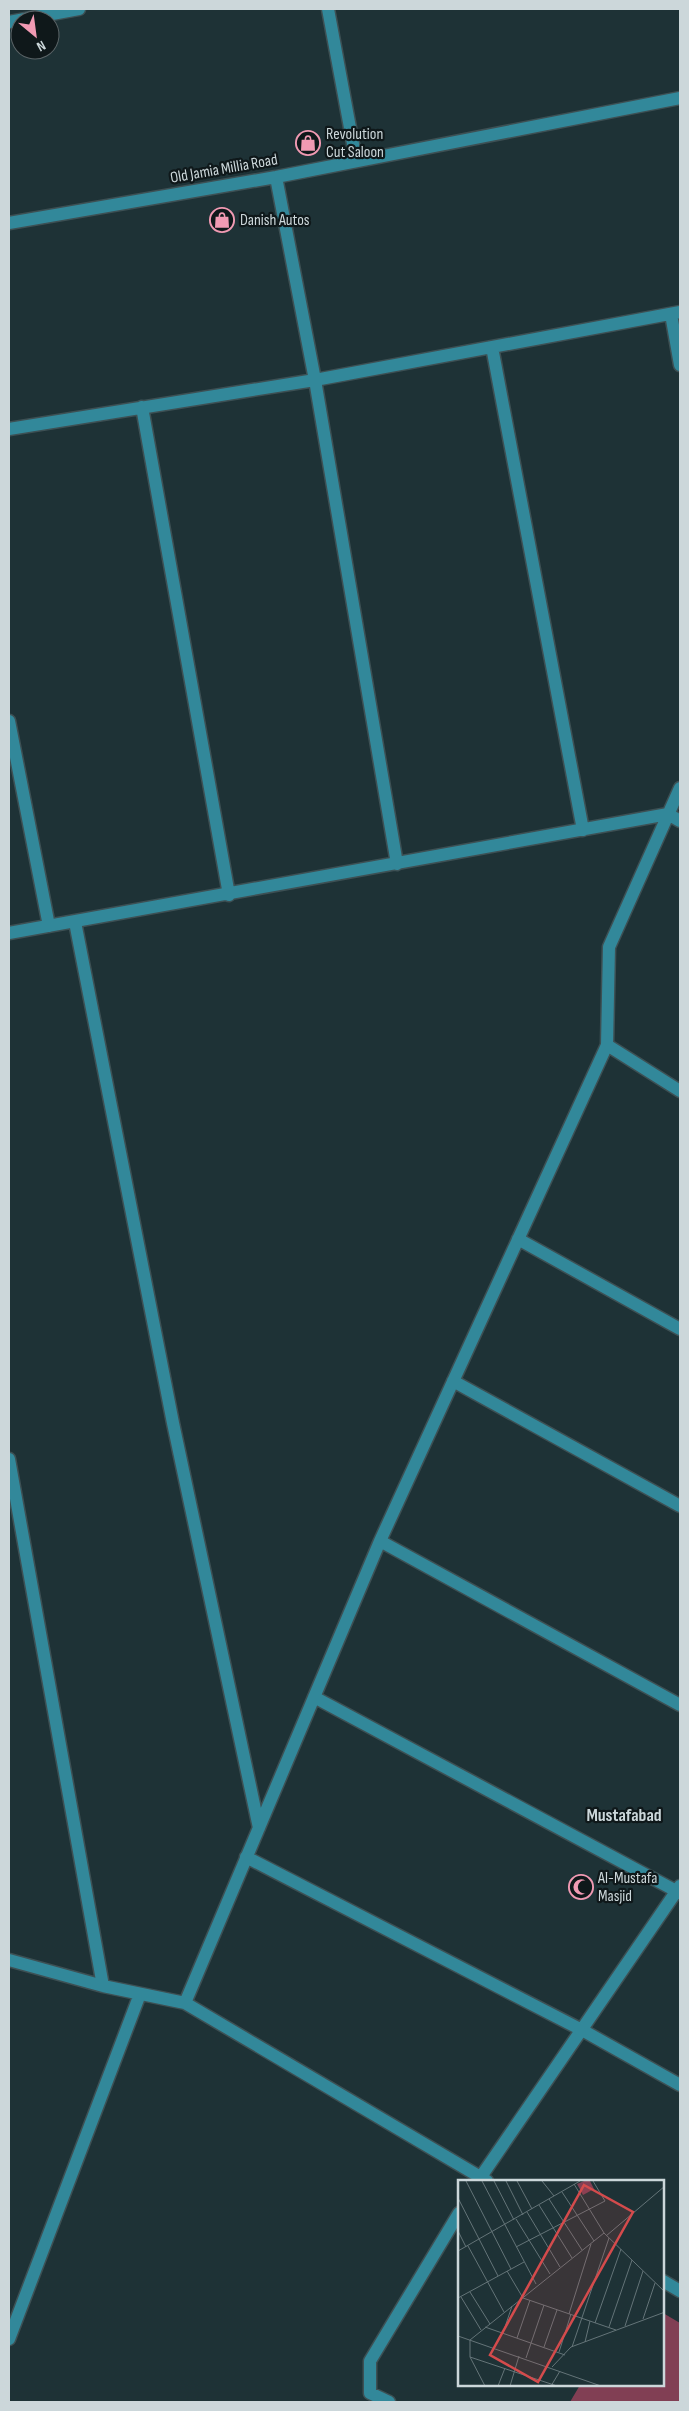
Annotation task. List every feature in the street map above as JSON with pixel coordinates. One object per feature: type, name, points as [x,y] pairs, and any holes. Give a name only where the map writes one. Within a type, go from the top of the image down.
[{"type":"street","points":[[60,11],[79,9]]},
{"type":"street","points":[[328,9],[356,160]]},
{"type":"street","name":"Old Jamia Millia Road","points":[[9,223],[276,177],[680,98]]},
{"type":"street","points":[[276,177],[314,380],[397,864]]},
{"type":"street","points":[[9,429],[314,380],[675,313],[680,364]]},
{"type":"street","points":[[492,347],[583,830]]},
{"type":"street","points":[[142,407],[229,895]]},
{"type":"street","points":[[9,721],[49,926]]},
{"type":"street","points":[[185,2003],[380,1541],[607,1046],[609,947],[680,788]]},
{"type":"street","points":[[9,934],[668,814],[680,821]]},
{"type":"street","points":[[74,922],[173,1423],[259,1828]]},
{"type":"street","points":[[607,1046],[680,1091]]},
{"type":"street","points":[[518,1238],[680,1329]]},
{"type":"street","points":[[453,1381],[680,1506]]},
{"type":"street","points":[[9,1459],[103,1986]]},
{"type":"street","points":[[380,1541],[680,1705]]},
{"type":"street","points":[[9,1960],[103,1986],[185,2003],[482,2180],[582,2030],[679,1890],[314,1697]]},
{"type":"street","points":[[246,1857],[582,2030],[680,2085]]},
{"type":"street","points":[[9,2339],[140,1994]]},
{"type":"street","points":[[389,2402],[370,2393],[370,2362],[458,2215]]},
{"type":"street","points":[[664,2282],[680,2291]]},
{"type":"shaded area","points":[[664,2314],[680,2323],[680,2402],[570,2402],[579,2386],[664,2386]]},
{"type":"place","name":"Revolution Cut Saloon","points":[[308,143]]},
{"type":"place","name":"Danish Autos","points":[[222,220]]},
{"type":"place","name":"Al-Mustafa Masjid","points":[[581,1887]]},
{"type":"district","name":"Mustafabad","points":[[624,1815]]}]
